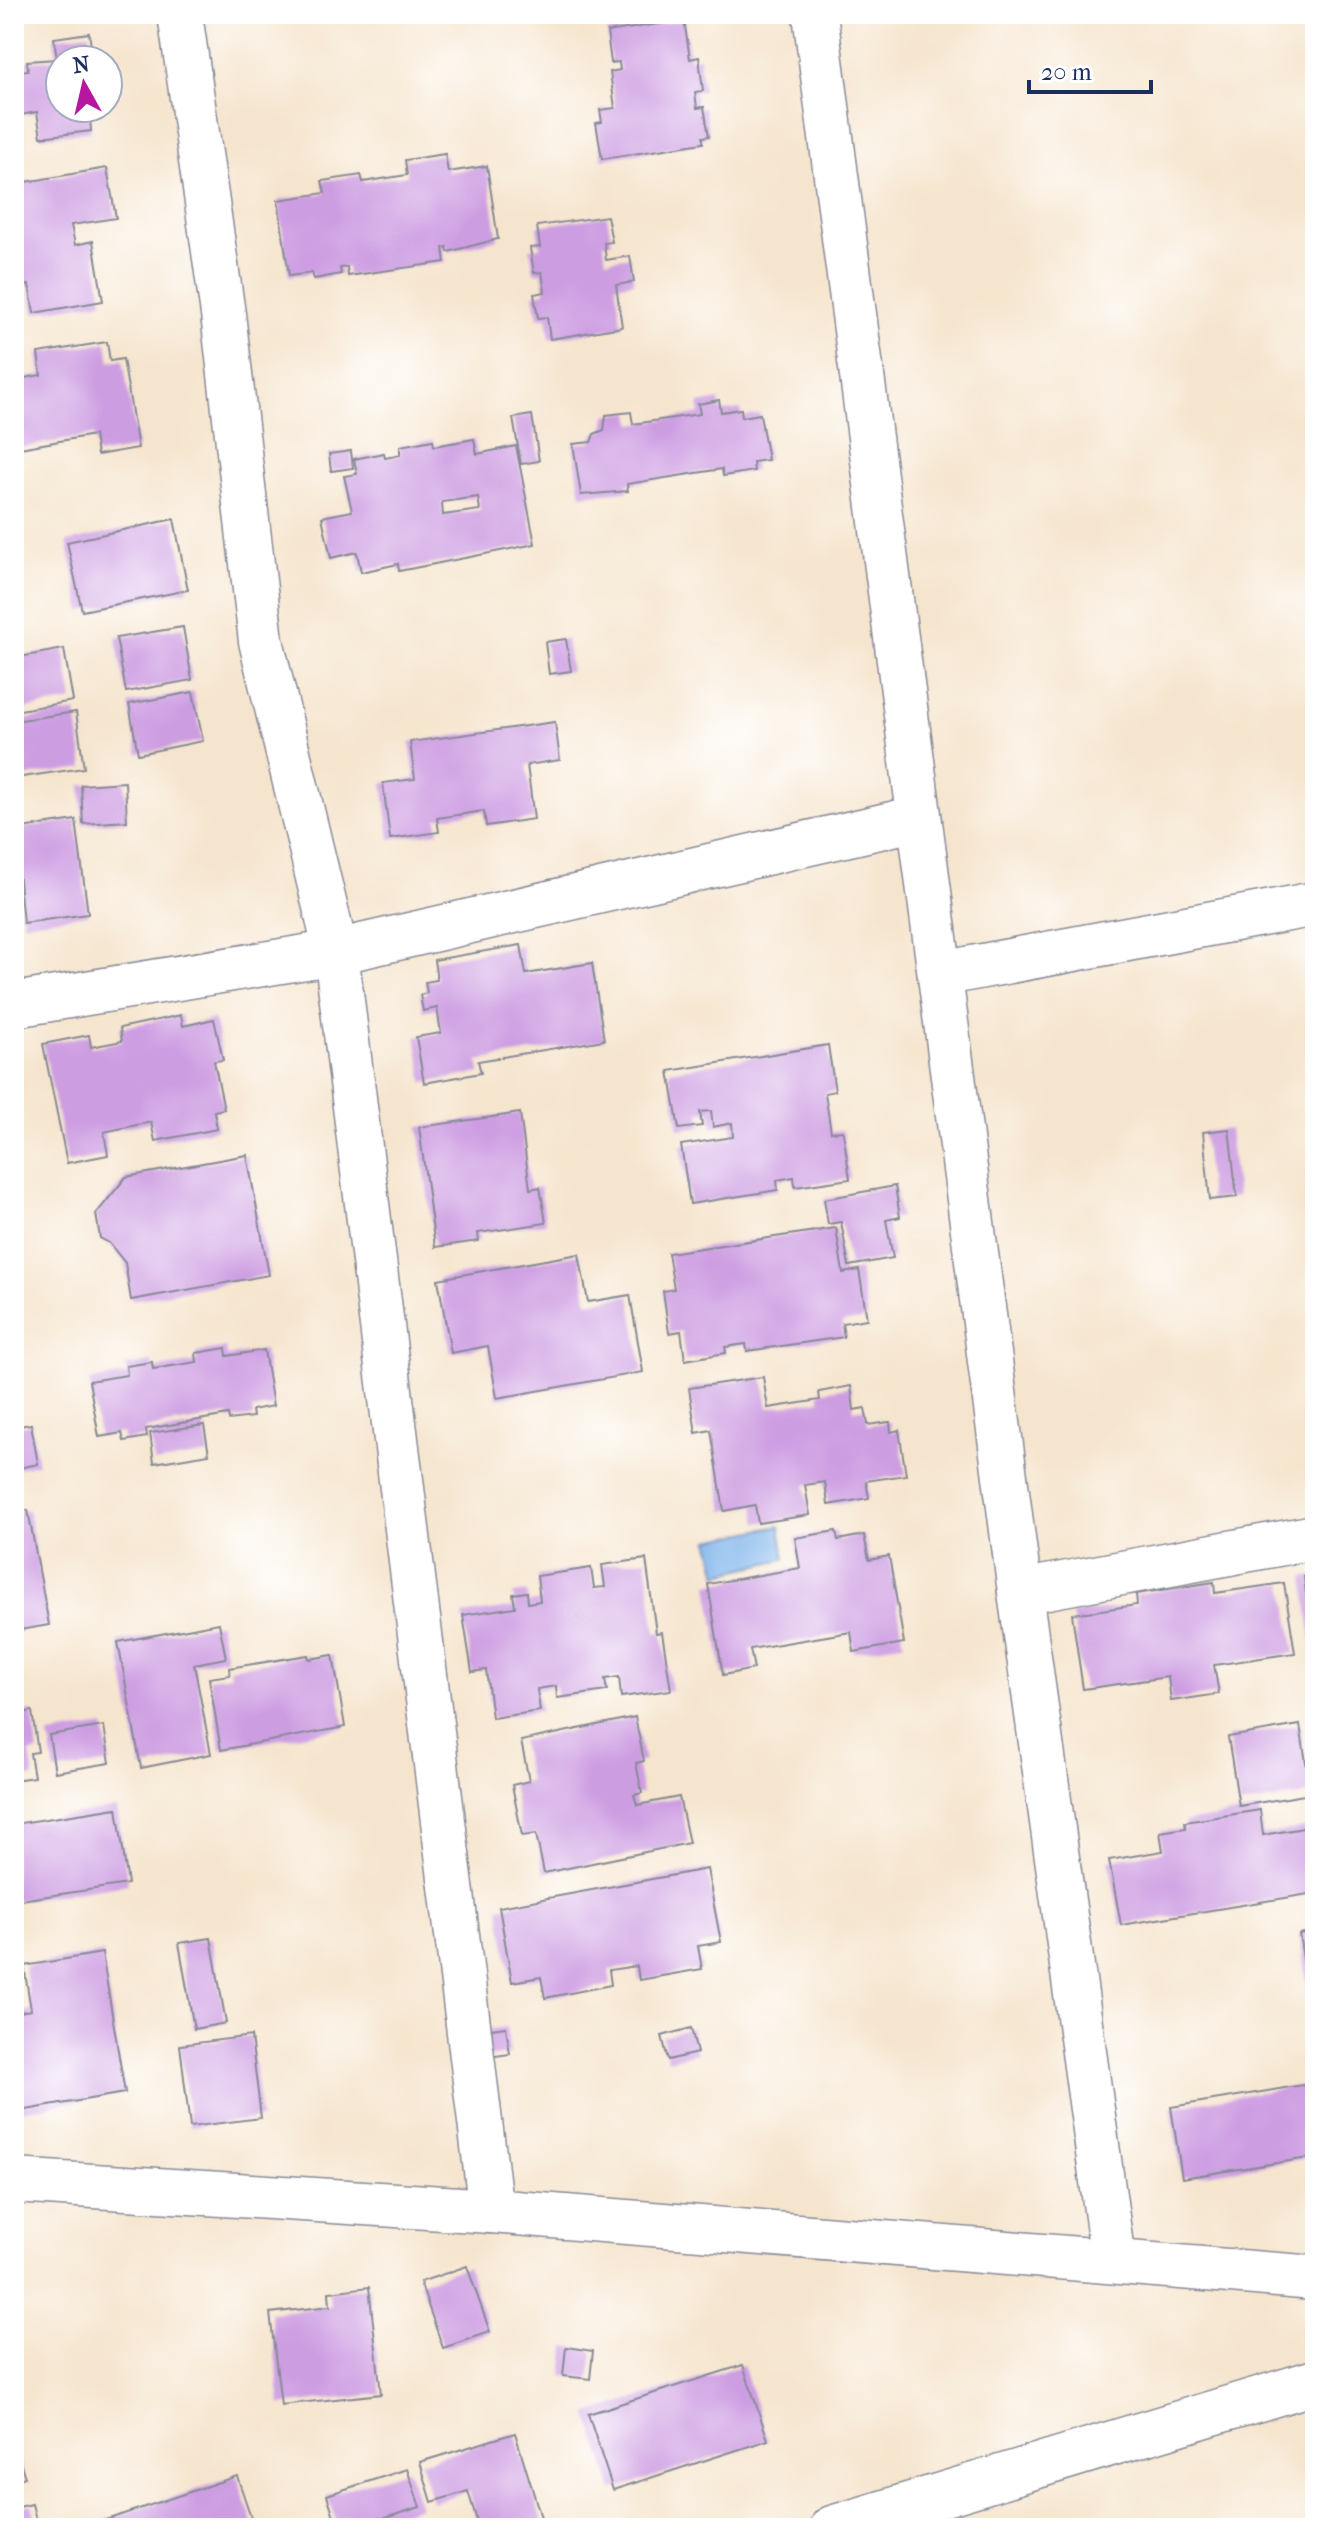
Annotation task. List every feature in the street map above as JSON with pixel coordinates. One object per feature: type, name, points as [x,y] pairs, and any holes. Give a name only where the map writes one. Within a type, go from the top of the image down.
[{"type":"street","points":[[180,14],[223,314],[261,641],[336,952],[491,2211]]},
{"type":"street","points":[[815,14],[1020,1592],[1113,2260]]},
{"type":"street","points":[[14,1005],[336,952],[918,818]]},
{"type":"street","points":[[940,974],[1315,904]]},
{"type":"street","points":[[1020,1592],[1315,1537]]},
{"type":"street","points":[[14,2181],[491,2211],[1315,2278]]},
{"type":"street","points":[[832,2528],[898,2519],[1315,2382]]},
{"type":"water","points":[[780,1526],[785,1559],[718,1574],[709,1540]]},
{"type":"building","points":[[684,20],[690,59],[699,57],[703,91],[695,92],[697,108],[704,107],[709,136],[703,137],[703,143],[602,159],[596,123],[602,122],[600,110],[615,108],[610,72],[620,70],[619,62],[611,63],[607,32]]},
{"type":"building","points":[[89,33],[91,44],[55,44],[54,38]]},
{"type":"building","points":[[44,60],[44,124],[91,124],[91,131],[41,137],[37,112],[20,115],[25,143],[14,145],[14,72],[28,70],[27,61]]},
{"type":"building","points":[[445,154],[448,172],[487,166],[498,239],[448,252],[447,247],[443,248],[445,262],[348,276],[347,267],[340,268],[341,274],[314,279],[312,273],[289,276],[278,200],[325,193],[322,181],[361,175],[363,182],[407,175],[405,160]]},
{"type":"building","points":[[107,168],[116,218],[71,225],[75,245],[93,241],[103,301],[34,313],[29,285],[21,287],[22,297],[14,299],[14,184]]},
{"type":"building","points":[[607,216],[612,242],[604,243],[606,260],[630,256],[634,282],[616,285],[622,327],[550,339],[547,317],[538,318],[534,294],[545,292],[542,272],[534,273],[530,248],[540,247],[537,226]]},
{"type":"building","points":[[107,342],[110,361],[123,359],[138,448],[97,455],[94,435],[14,449],[14,380],[41,375],[38,353]]},
{"type":"building","points":[[719,400],[721,412],[741,409],[742,417],[760,414],[768,460],[753,462],[754,471],[723,476],[722,469],[627,484],[628,491],[581,495],[573,444],[591,442],[594,434],[604,430],[606,415],[631,412],[633,424],[700,414],[698,404]]},
{"type":"building","points":[[532,415],[539,461],[521,464],[513,418]]},
{"type":"building","points":[[474,439],[477,454],[516,446],[535,544],[399,571],[398,564],[361,572],[357,552],[331,558],[322,517],[352,511],[344,476],[357,474],[354,459],[384,453],[385,458],[400,455],[400,446],[433,440],[434,446]],"holes":[[[478,497],[480,510],[443,515],[442,502]]]},
{"type":"building","points":[[351,451],[353,468],[331,471],[329,454]]},
{"type":"building","points":[[174,519],[188,590],[82,611],[67,542]]},
{"type":"building","points":[[183,627],[192,680],[126,692],[116,638]]},
{"type":"building","points":[[566,639],[571,671],[549,674],[545,642]]},
{"type":"building","points":[[64,649],[73,701],[14,711],[14,658]]},
{"type":"building","points":[[193,692],[203,741],[138,754],[129,704]]},
{"type":"building","points":[[76,712],[84,768],[15,778],[14,721]]},
{"type":"building","points":[[555,722],[560,760],[527,765],[534,819],[486,826],[484,811],[437,818],[439,832],[390,839],[383,783],[415,779],[410,742]]},
{"type":"building","points":[[125,782],[127,821],[83,824],[81,785]]},
{"type":"building","points":[[76,820],[88,914],[23,923],[14,829]]},
{"type":"building","points":[[521,945],[526,974],[592,963],[604,1040],[478,1061],[481,1073],[424,1083],[416,1037],[441,1033],[437,1008],[423,1011],[420,995],[427,993],[425,982],[437,980],[434,960]]},
{"type":"building","points":[[181,1015],[183,1026],[214,1019],[223,1060],[214,1061],[224,1109],[214,1111],[217,1129],[155,1141],[151,1122],[104,1132],[108,1155],[67,1163],[43,1044],[89,1035],[91,1047],[122,1041],[120,1028]]},
{"type":"building","points":[[828,1045],[835,1091],[825,1093],[831,1132],[843,1131],[850,1179],[795,1187],[794,1177],[777,1180],[778,1190],[690,1204],[681,1145],[733,1137],[732,1123],[713,1127],[711,1111],[700,1112],[702,1126],[679,1129],[669,1071]]},
{"type":"building","points":[[520,1113],[530,1189],[540,1187],[546,1223],[478,1233],[479,1241],[435,1247],[419,1127]]},
{"type":"building","points":[[1229,1129],[1237,1197],[1210,1200],[1203,1132]]},
{"type":"building","points":[[247,1155],[269,1275],[131,1300],[125,1263],[109,1243],[100,1238],[96,1214],[126,1177]]},
{"type":"building","points":[[895,1186],[900,1217],[886,1220],[893,1258],[849,1266],[841,1222],[828,1224],[824,1199]]},
{"type":"building","points":[[836,1228],[843,1273],[859,1270],[867,1319],[842,1323],[844,1337],[747,1351],[746,1344],[725,1347],[726,1353],[685,1360],[681,1331],[669,1333],[663,1291],[674,1289],[668,1253]]},
{"type":"building","points":[[579,1254],[588,1302],[630,1295],[643,1372],[497,1398],[488,1346],[451,1353],[438,1279]]},
{"type":"building","points":[[226,1348],[227,1356],[264,1350],[273,1406],[252,1410],[253,1417],[229,1420],[228,1415],[146,1429],[147,1437],[124,1441],[122,1433],[99,1437],[89,1381],[127,1375],[126,1366],[152,1362],[153,1369],[197,1362],[196,1353]]},
{"type":"building","points":[[763,1377],[768,1408],[820,1400],[819,1392],[851,1386],[854,1410],[865,1408],[868,1425],[890,1422],[891,1432],[899,1430],[906,1475],[866,1481],[869,1498],[828,1505],[825,1482],[805,1485],[810,1515],[758,1523],[755,1505],[724,1511],[711,1430],[696,1433],[689,1388]]},
{"type":"building","points":[[31,1424],[38,1464],[14,1469],[14,1427]]},
{"type":"building","points":[[204,1425],[209,1454],[154,1463],[150,1433]]},
{"type":"building","points":[[28,1510],[49,1625],[14,1631],[14,1512]]},
{"type":"building","points":[[836,1531],[838,1540],[864,1535],[869,1560],[889,1556],[904,1643],[854,1652],[851,1632],[750,1649],[754,1669],[723,1675],[708,1584],[800,1568],[795,1538]]},
{"type":"building","points":[[646,1559],[656,1633],[662,1632],[671,1690],[621,1697],[619,1677],[605,1679],[607,1691],[557,1698],[556,1686],[537,1689],[540,1711],[492,1718],[486,1670],[472,1672],[463,1615],[515,1607],[513,1594],[527,1592],[528,1603],[540,1601],[537,1576],[591,1568],[594,1588],[605,1587],[602,1565]]},
{"type":"building","points":[[1315,1576],[1315,1651],[1313,1651],[1304,1577]]},
{"type":"building","points":[[1214,1582],[1215,1593],[1284,1583],[1295,1653],[1214,1665],[1219,1694],[1171,1701],[1168,1677],[1083,1689],[1072,1614],[1137,1605],[1136,1594]]},
{"type":"building","points":[[219,1623],[226,1658],[194,1664],[211,1754],[141,1768],[118,1642]]},
{"type":"building","points":[[308,1655],[309,1659],[333,1655],[345,1727],[221,1750],[209,1678],[230,1675],[229,1668]]},
{"type":"building","points":[[32,1711],[38,1752],[30,1753],[34,1777],[14,1780],[14,1715]]},
{"type":"building","points":[[635,1717],[644,1761],[636,1763],[642,1793],[634,1795],[637,1805],[679,1797],[689,1843],[544,1873],[536,1834],[522,1836],[512,1785],[529,1781],[521,1741]]},
{"type":"building","points":[[1300,1725],[1311,1794],[1239,1806],[1228,1737]]},
{"type":"building","points":[[104,1726],[110,1763],[55,1772],[49,1735]]},
{"type":"building","points":[[117,1808],[128,1884],[14,1901],[14,1824]]},
{"type":"building","points":[[1260,1810],[1263,1835],[1309,1827],[1315,1893],[1121,1925],[1109,1860],[1163,1851],[1160,1832],[1186,1828],[1185,1822]]},
{"type":"building","points":[[707,1869],[721,1942],[698,1946],[702,1969],[639,1980],[637,1966],[609,1970],[611,1985],[545,1998],[541,1977],[512,1982],[499,1907]]},
{"type":"building","points":[[1315,1931],[1315,1993],[1309,1994],[1299,1934]]},
{"type":"building","points":[[211,1938],[226,2023],[194,2029],[179,1943]]},
{"type":"building","points":[[102,1953],[125,2093],[14,2112],[14,2013],[31,2010],[24,1966]]},
{"type":"building","points":[[506,2027],[510,2054],[481,2058],[477,2031]]},
{"type":"building","points":[[691,2028],[697,2053],[668,2060],[662,2036]]},
{"type":"building","points":[[251,2036],[261,2118],[190,2127],[180,2045]]},
{"type":"building","points":[[1315,2083],[1315,2157],[1182,2178],[1171,2107]]},
{"type":"building","points":[[467,2266],[490,2332],[443,2348],[420,2282]]},
{"type":"building","points":[[369,2287],[381,2394],[281,2405],[270,2313],[330,2306],[329,2292]]},
{"type":"building","points":[[566,2347],[593,2351],[590,2379],[563,2376]]},
{"type":"building","points":[[743,2365],[768,2440],[613,2490],[588,2414]]},
{"type":"building","points":[[515,2433],[543,2524],[529,2528],[479,2528],[468,2491],[432,2502],[420,2462]]},
{"type":"building","points":[[14,2446],[25,2477],[14,2481]]},
{"type":"building","points":[[407,2469],[420,2507],[385,2518],[388,2528],[338,2528],[327,2495]]},
{"type":"building","points":[[237,2476],[254,2526],[82,2528]]},
{"type":"building","points":[[32,2504],[38,2528],[14,2528],[14,2508]]}]
